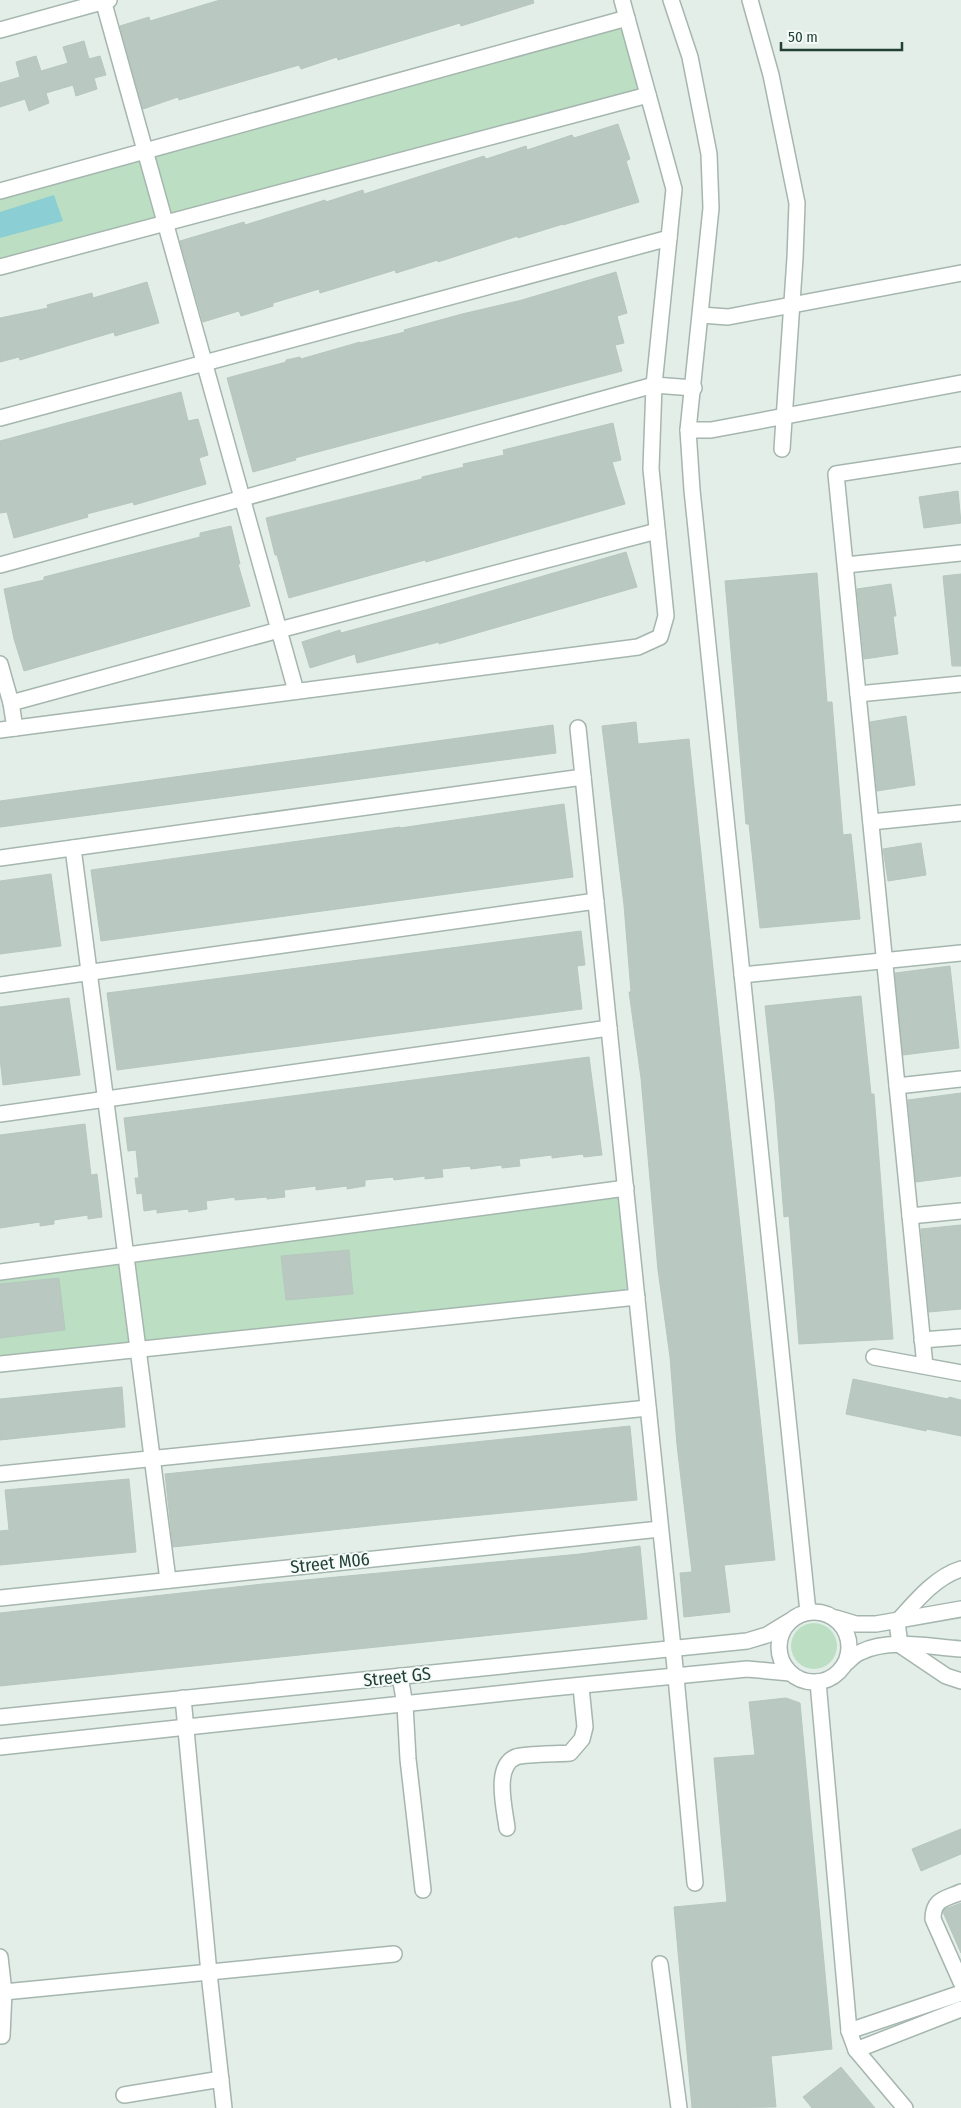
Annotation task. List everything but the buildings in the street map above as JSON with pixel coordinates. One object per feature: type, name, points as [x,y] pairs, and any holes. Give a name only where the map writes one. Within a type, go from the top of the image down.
[{"type":"street","points":[[0,30],[105,0],[145,151],[296,691]]},
{"type":"street","points":[[0,664],[11,703],[8,729],[638,647],[660,637],[666,616],[651,469],[654,385],[674,189],[622,0]]},
{"type":"street","points":[[671,0],[690,58],[709,154],[711,208],[694,388],[688,430],[692,490],[808,1612]]},
{"type":"street","points":[[750,0],[771,75],[797,203],[782,449]]},
{"type":"street","points":[[0,192],[627,18]]},
{"type":"street","points":[[0,267],[648,95]]},
{"type":"street","points":[[0,418],[669,238]]},
{"type":"street","points":[[701,315],[728,317],[961,273]]},
{"type":"street","points":[[688,430],[711,430],[961,383]]},
{"type":"street","points":[[0,565],[654,385],[694,388]]},
{"type":"street","points":[[924,1366],[836,474],[961,455]]},
{"type":"street","points":[[11,703],[279,630],[657,531]]},
{"type":"street","points":[[846,565],[961,553]]},
{"type":"street","points":[[858,694],[961,684]]},
{"type":"street","points":[[578,728],[676,1677],[695,1883]]},
{"type":"street","points":[[0,858],[583,777]]},
{"type":"street","points":[[871,822],[961,813]]},
{"type":"street","points":[[73,848],[168,1580]]},
{"type":"street","points":[[0,985],[596,901]]},
{"type":"street","points":[[742,975],[961,953]]},
{"type":"street","points":[[0,1114],[609,1028]]},
{"type":"street","points":[[897,1086],[961,1079]]},
{"type":"street","points":[[0,1272],[626,1188]]},
{"type":"street","points":[[910,1216],[961,1211]]},
{"type":"street","points":[[0,1364],[637,1297]]},
{"type":"street","points":[[922,1340],[961,1337]]},
{"type":"street","points":[[874,1357],[961,1373]]},
{"type":"street","points":[[0,1474],[648,1408]]},
{"type":"street","name":"Street M06","points":[[0,1598],[660,1529]]},
{"type":"street","points":[[897,1622],[922,1595],[952,1572],[961,1569]]},
{"type":"street","points":[[961,1609],[897,1622],[856,1624],[818,1611],[808,1612],[790,1621],[780,1638],[779,1648],[781,1658],[790,1673],[803,1680],[818,1682],[834,1676],[860,1652],[881,1646],[900,1645],[961,1649]]},
{"type":"street","points":[[836,1618],[848,1635],[849,1654],[846,1664]]},
{"type":"street","name":"Street GS","points":[[0,1717],[747,1641],[767,1635],[790,1621]]},
{"type":"street","points":[[897,1622],[900,1645],[946,1676],[961,1681]]},
{"type":"street","points":[[550,1661],[552,1688]]},
{"type":"street","name":"Street GS","points":[[0,1747],[552,1688],[748,1670],[790,1673]]},
{"type":"street","points":[[400,1676],[405,1705],[408,1759],[423,1890]]},
{"type":"street","points":[[818,1682],[849,2031],[856,2050],[906,2108]]},
{"type":"street","points":[[507,1828],[501,1782],[505,1766],[515,1757],[570,1753],[582,1739],[585,1726],[581,1686]]},
{"type":"street","points":[[183,1698],[224,2108]]},
{"type":"street","points":[[961,1892],[938,1902],[933,1909],[933,1919],[961,1982]]},
{"type":"street","points":[[4,1992],[394,1954]]},
{"type":"street","points":[[0,1957],[4,1992],[2,2036]]},
{"type":"street","points":[[660,1964],[679,2108]]},
{"type":"street","points":[[849,2031],[961,1992]]},
{"type":"street","points":[[856,2050],[961,2009]]},
{"type":"street","points":[[124,2095],[221,2079]]},
{"type":"green space","points":[[627,18],[648,95],[0,267],[0,191]]},
{"type":"green space","points":[[626,1188],[637,1297],[0,1364],[0,1272]]},
{"type":"green space","points":[[810,1623],[818,1623],[827,1627],[833,1633],[837,1646],[833,1659],[827,1665],[818,1669],[810,1669],[801,1665],[795,1659],[791,1650],[791,1642],[795,1633],[801,1627]]},
{"type":"water","points":[[54,195],[63,221],[0,238],[0,212]]}]
